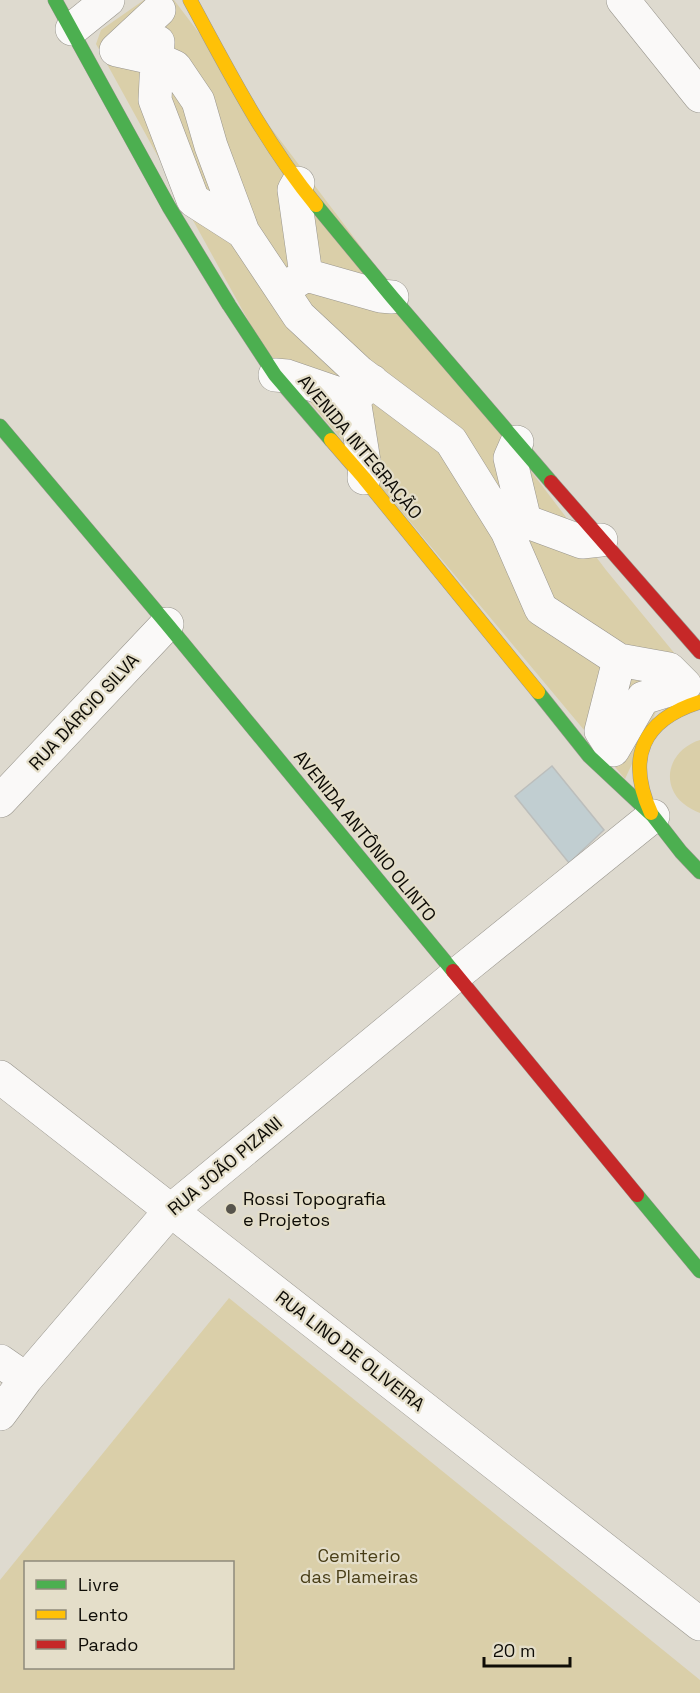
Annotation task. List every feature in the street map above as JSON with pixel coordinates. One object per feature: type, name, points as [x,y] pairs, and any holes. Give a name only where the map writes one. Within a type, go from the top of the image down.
[{"type":"street","points":[[61,8],[108,0]]},
{"type":"street","points":[[190,0],[237,88],[298,183],[392,297],[700,652]]},
{"type":"street","points":[[622,0],[700,96]]},
{"type":"street","name":"AVENIDA INTEGRAÇÃO","points":[[61,8],[169,207],[275,375],[364,478],[589,756],[653,816],[700,872]]},
{"type":"street","points":[[157,59],[154,100],[193,200],[243,232],[294,282],[392,297]]},
{"type":"street","points":[[298,183],[294,190],[294,282],[299,316],[359,372],[363,390],[364,478]]},
{"type":"street","points":[[275,375],[363,390],[451,441],[516,526],[582,542],[601,540]]},
{"type":"street","name":"AVENIDA ANTÔNIO OLINTO","points":[[0,426],[167,624],[700,1271]]},
{"type":"street","points":[[517,442],[510,458],[516,526],[541,609],[619,660]]},
{"type":"street","name":"RUA DÁRCIO SILVA","points":[[0,801],[167,624]]},
{"type":"street","points":[[686,838],[664,827],[653,816],[644,801],[639,785],[638,769],[641,752],[658,723],[671,712],[700,702]]},
{"type":"street","name":"RUA JOÃO PIZANI","points":[[0,1414],[13,1370],[170,1211],[653,816]]},
{"type":"street","name":"RUA LINO DE OLIVEIRA","points":[[0,1077],[700,1624]]},
{"type":"green space","points":[[144,0],[174,0],[606,570],[680,660],[625,779],[260,342],[96,44],[101,30]]},
{"type":"green space","points":[[700,740],[700,813],[687,806],[674,792],[670,772],[680,752]]},
{"type":"green space","name":"Cemiterio das Plameiras","points":[[229,1298],[700,1680],[700,1693],[0,1693],[0,1580]]},
{"type":"building","points":[[552,766],[604,830],[569,863],[515,796]]},
{"type":"traffic: fast","points":[[55,0],[169,207],[229,305],[275,375],[331,440]]},
{"type":"traffic: fast","points":[[316,205],[551,482]]},
{"type":"traffic: fast","points":[[0,426],[167,624],[453,971]]},
{"type":"traffic: fast","points":[[538,692],[589,756],[653,816],[700,872]]},
{"type":"traffic: fast","points":[[637,1195],[700,1271]]},
{"type":"traffic: slow","points":[[190,0],[264,131],[280,157],[316,205]]},
{"type":"traffic: slow","points":[[331,440],[538,692]]},
{"type":"traffic: slow","points":[[651,813],[640,775],[640,758],[644,744],[652,731],[664,719],[700,702]]},
{"type":"traffic: jam","points":[[551,482],[700,652]]},
{"type":"traffic: jam","points":[[453,971],[637,1195]]},
{"type":"place","name":"Rossi Topografia e Projetos","points":[[231,1209]]}]
